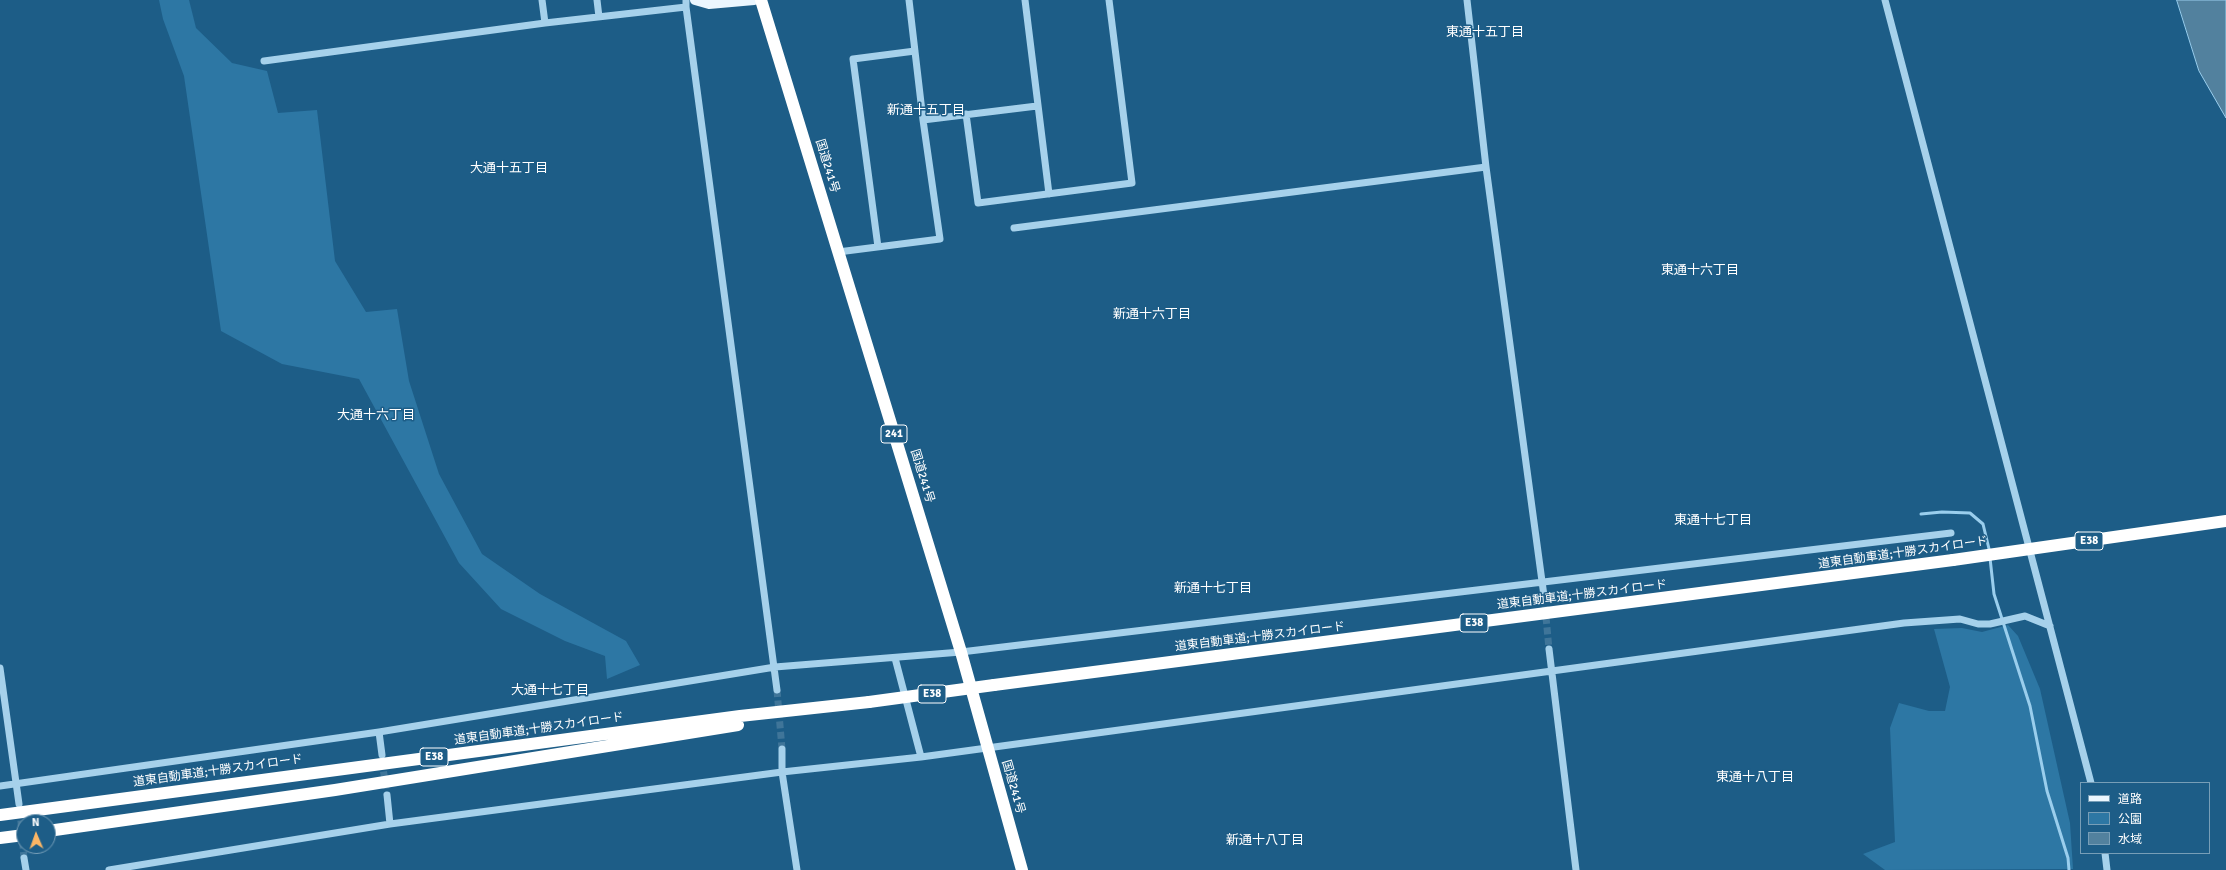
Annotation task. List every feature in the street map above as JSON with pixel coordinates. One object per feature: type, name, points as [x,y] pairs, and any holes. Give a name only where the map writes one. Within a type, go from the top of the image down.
[{"type":"highway","name":"国道241号","points":[[761,0],[961,652],[1022,870]]},
{"type":"highway","name":"道東自動車道;十勝スカイロード","points":[[0,815],[732,717],[869,702],[1953,560],[2226,522]]},
{"type":"highway","name":"道東自動車道;十勝スカイロード","points":[[56,830],[335,790],[869,702]]},
{"type":"highway","points":[[0,838],[16,836]]},
{"type":"main road","points":[[695,0],[709,4],[754,0]]},
{"type":"street","points":[[542,0],[545,23]]},
{"type":"street","points":[[597,0],[599,17]]},
{"type":"street","points":[[838,252],[940,238],[923,120],[909,0]]},
{"type":"street","points":[[1025,0],[1049,194]]},
{"type":"street","points":[[966,114],[978,203],[1132,183],[1109,0]]},
{"type":"street","points":[[1467,0],[1486,167],[1544,596]]},
{"type":"street","points":[[1885,0],[2091,782]]},
{"type":"street","points":[[264,61],[599,17],[686,4],[777,690]]},
{"type":"street","points":[[878,247],[853,59],[915,51]]},
{"type":"street","points":[[923,120],[1037,106]]},
{"type":"street","points":[[1014,228],[1486,167]]},
{"type":"street","points":[[0,786],[379,732],[775,668],[961,652],[1951,533]]},
{"type":"street","points":[[110,870],[390,824],[782,772],[921,757],[987,746],[1904,623],[1960,619],[1978,624],[1990,624],[2025,616],[2050,626]]},
{"type":"street","points":[[1549,649],[1576,870]]},
{"type":"street","points":[[895,658],[921,757]]},
{"type":"street","points":[[0,668],[19,804]]},
{"type":"street","points":[[379,732],[382,755]]},
{"type":"street","points":[[782,748],[782,772],[796,870]]},
{"type":"street","points":[[387,795],[390,824]]},
{"type":"street","points":[[2105,854],[2106,870]]},
{"type":"street","points":[[24,858],[26,870]]},
{"type":"green space","points":[[159,0],[189,0],[196,28],[232,63],[267,71],[278,113],[317,110],[335,261],[366,312],[397,309],[409,381],[439,474],[482,554],[540,594],[626,641],[640,665],[607,679],[605,656],[565,641],[501,609],[459,563],[359,379],[282,364],[221,331],[184,76],[163,19]]},
{"type":"green space","points":[[2008,625],[2018,636],[2040,689],[2070,823],[2073,869],[1885,870],[1863,854],[1895,842],[1890,728],[1899,703],[1929,711],[1945,711],[1950,687],[1934,629],[1962,628],[1982,632]]},
{"type":"water","points":[[2177,0],[2226,0],[2226,118],[2199,71]]},
{"type":"waterway","points":[[1921,514],[1942,512],[1970,513],[1983,524],[1990,553]]},
{"type":"waterway","points":[[1990,558],[1994,594],[2030,706],[2047,791],[2068,858],[2069,870]]},
{"type":"tunnel","points":[[1544,596],[1549,649]]},
{"type":"tunnel","points":[[777,690],[782,749]]},
{"type":"tunnel","points":[[382,761],[387,795]]},
{"type":"tunnel","points":[[20,810],[24,858]]},
{"type":"district","name":"東通十五丁目","points":[[1485,33]]},
{"type":"district","name":"新通十五丁目","points":[[926,111]]},
{"type":"district","name":"大通十五丁目","points":[[509,169]]},
{"type":"district","name":"東通十六丁目","points":[[1700,271]]},
{"type":"district","name":"新通十六丁目","points":[[1152,315]]},
{"type":"district","name":"大通十六丁目","points":[[376,416]]},
{"type":"district","name":"東通十七丁目","points":[[1713,521]]},
{"type":"district","name":"新通十七丁目","points":[[1213,589]]},
{"type":"district","name":"大通十七丁目","points":[[550,691]]},
{"type":"district","name":"東通十八丁目","points":[[1755,778]]},
{"type":"district","name":"新通十八丁目","points":[[1265,841]]}]
